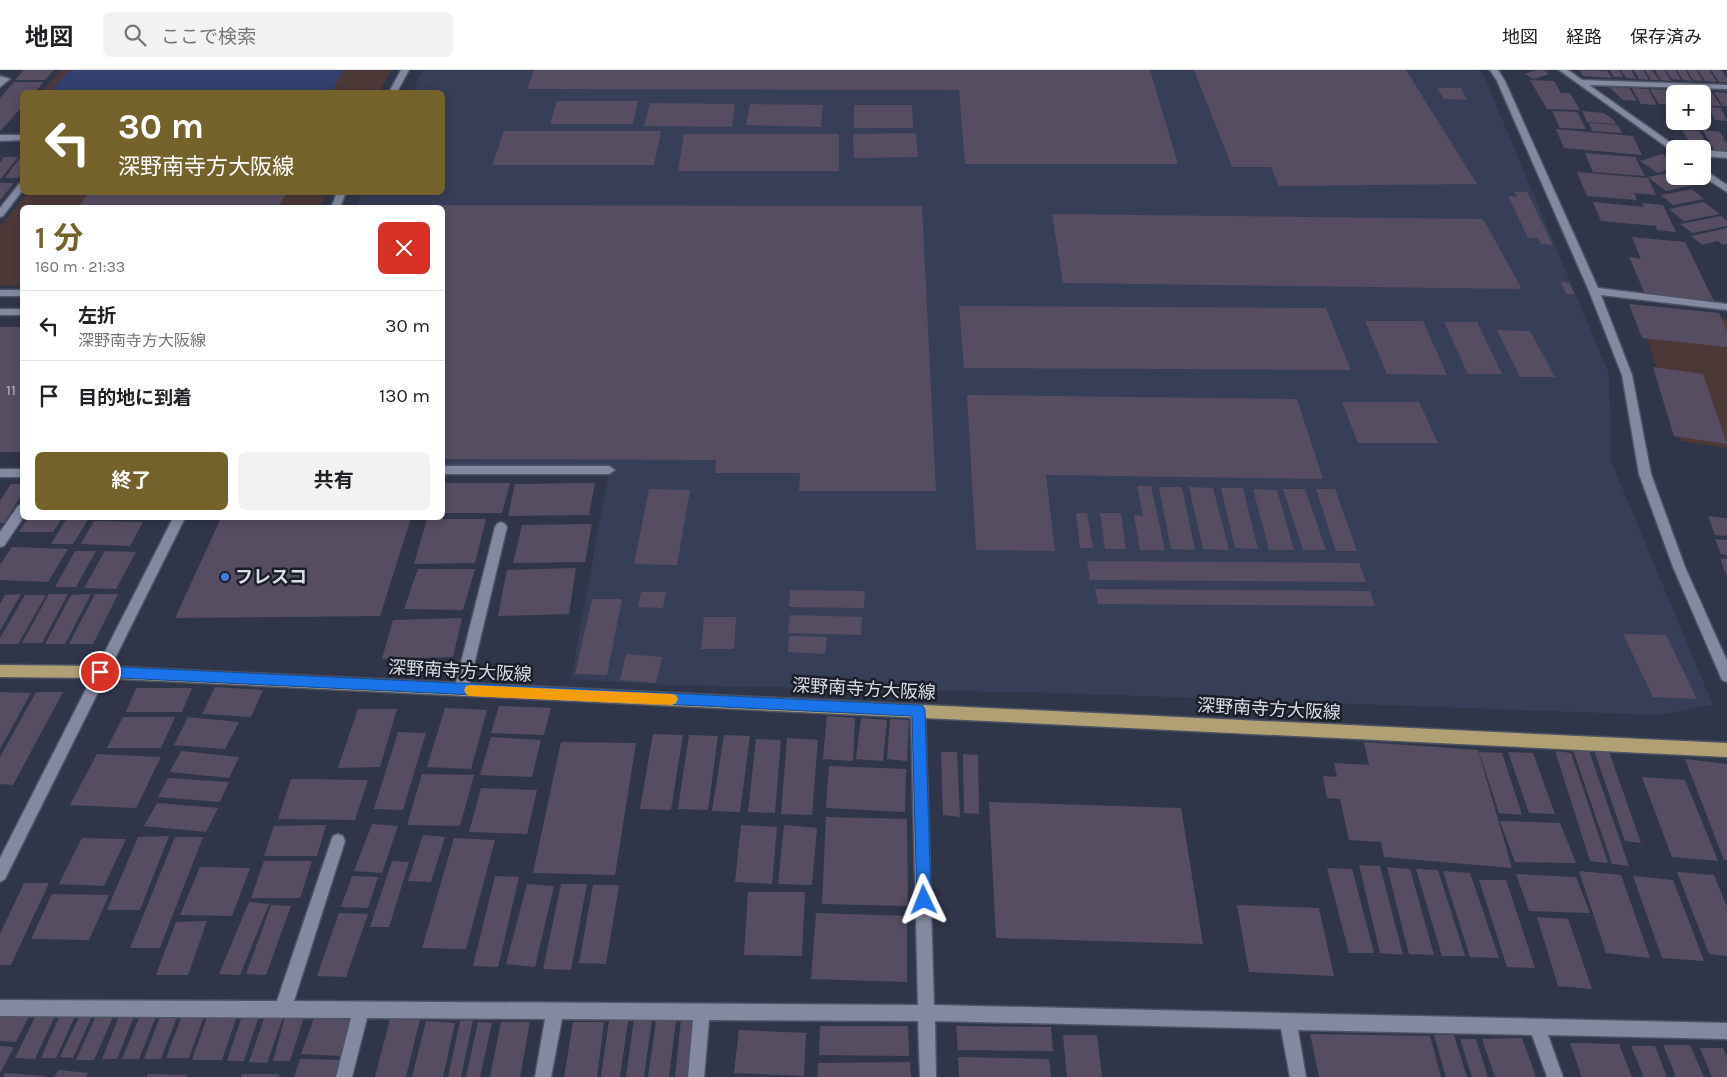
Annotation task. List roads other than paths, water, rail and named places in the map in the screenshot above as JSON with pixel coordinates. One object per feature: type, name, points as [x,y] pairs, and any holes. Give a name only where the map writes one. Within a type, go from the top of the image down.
[{"type":"main road","name":"深野南寺方大阪線","points":[[0,671],[100,672],[1727,750]]},
{"type":"street","points":[[394,90],[405,70]]},
{"type":"street","points":[[1494,70],[1501,81],[1594,291],[1627,375],[1645,474],[1679,567],[1727,676]]},
{"type":"street","points":[[1563,70],[1666,144]]},
{"type":"street","points":[[0,78],[6,78],[0,85]]},
{"type":"street","points":[[1579,82],[1727,87]]},
{"type":"street","points":[[0,138],[20,138]]},
{"type":"street","points":[[1711,154],[1727,155]]},
{"type":"street","points":[[1711,177],[1727,189]]},
{"type":"street","points":[[0,213],[20,188]]},
{"type":"street","points":[[1594,291],[1727,308]]},
{"type":"street","points":[[0,293],[20,293]]},
{"type":"street","points":[[0,312],[20,312]]},
{"type":"street","points":[[445,470],[609,470]]},
{"type":"street","points":[[0,473],[20,473]]},
{"type":"street","points":[[0,542],[20,512]]},
{"type":"street","points":[[0,874],[100,672],[179,520]]},
{"type":"street","points":[[461,690],[501,527]]},
{"type":"street","points":[[918,710],[928,1077]]},
{"type":"street","points":[[283,1009],[338,841]]},
{"type":"street","points":[[0,1008],[927,1013],[1727,1031]]},
{"type":"street","points":[[344,1077],[361,1010]]},
{"type":"street","points":[[543,1077],[554,1011]]},
{"type":"street","points":[[696,1077],[702,1012]]},
{"type":"street","points":[[1288,1021],[1298,1077]]},
{"type":"street","points":[[1537,1027],[1555,1077]]},
{"type":"place","name":"フレスコ","points":[[225,577]]}]
